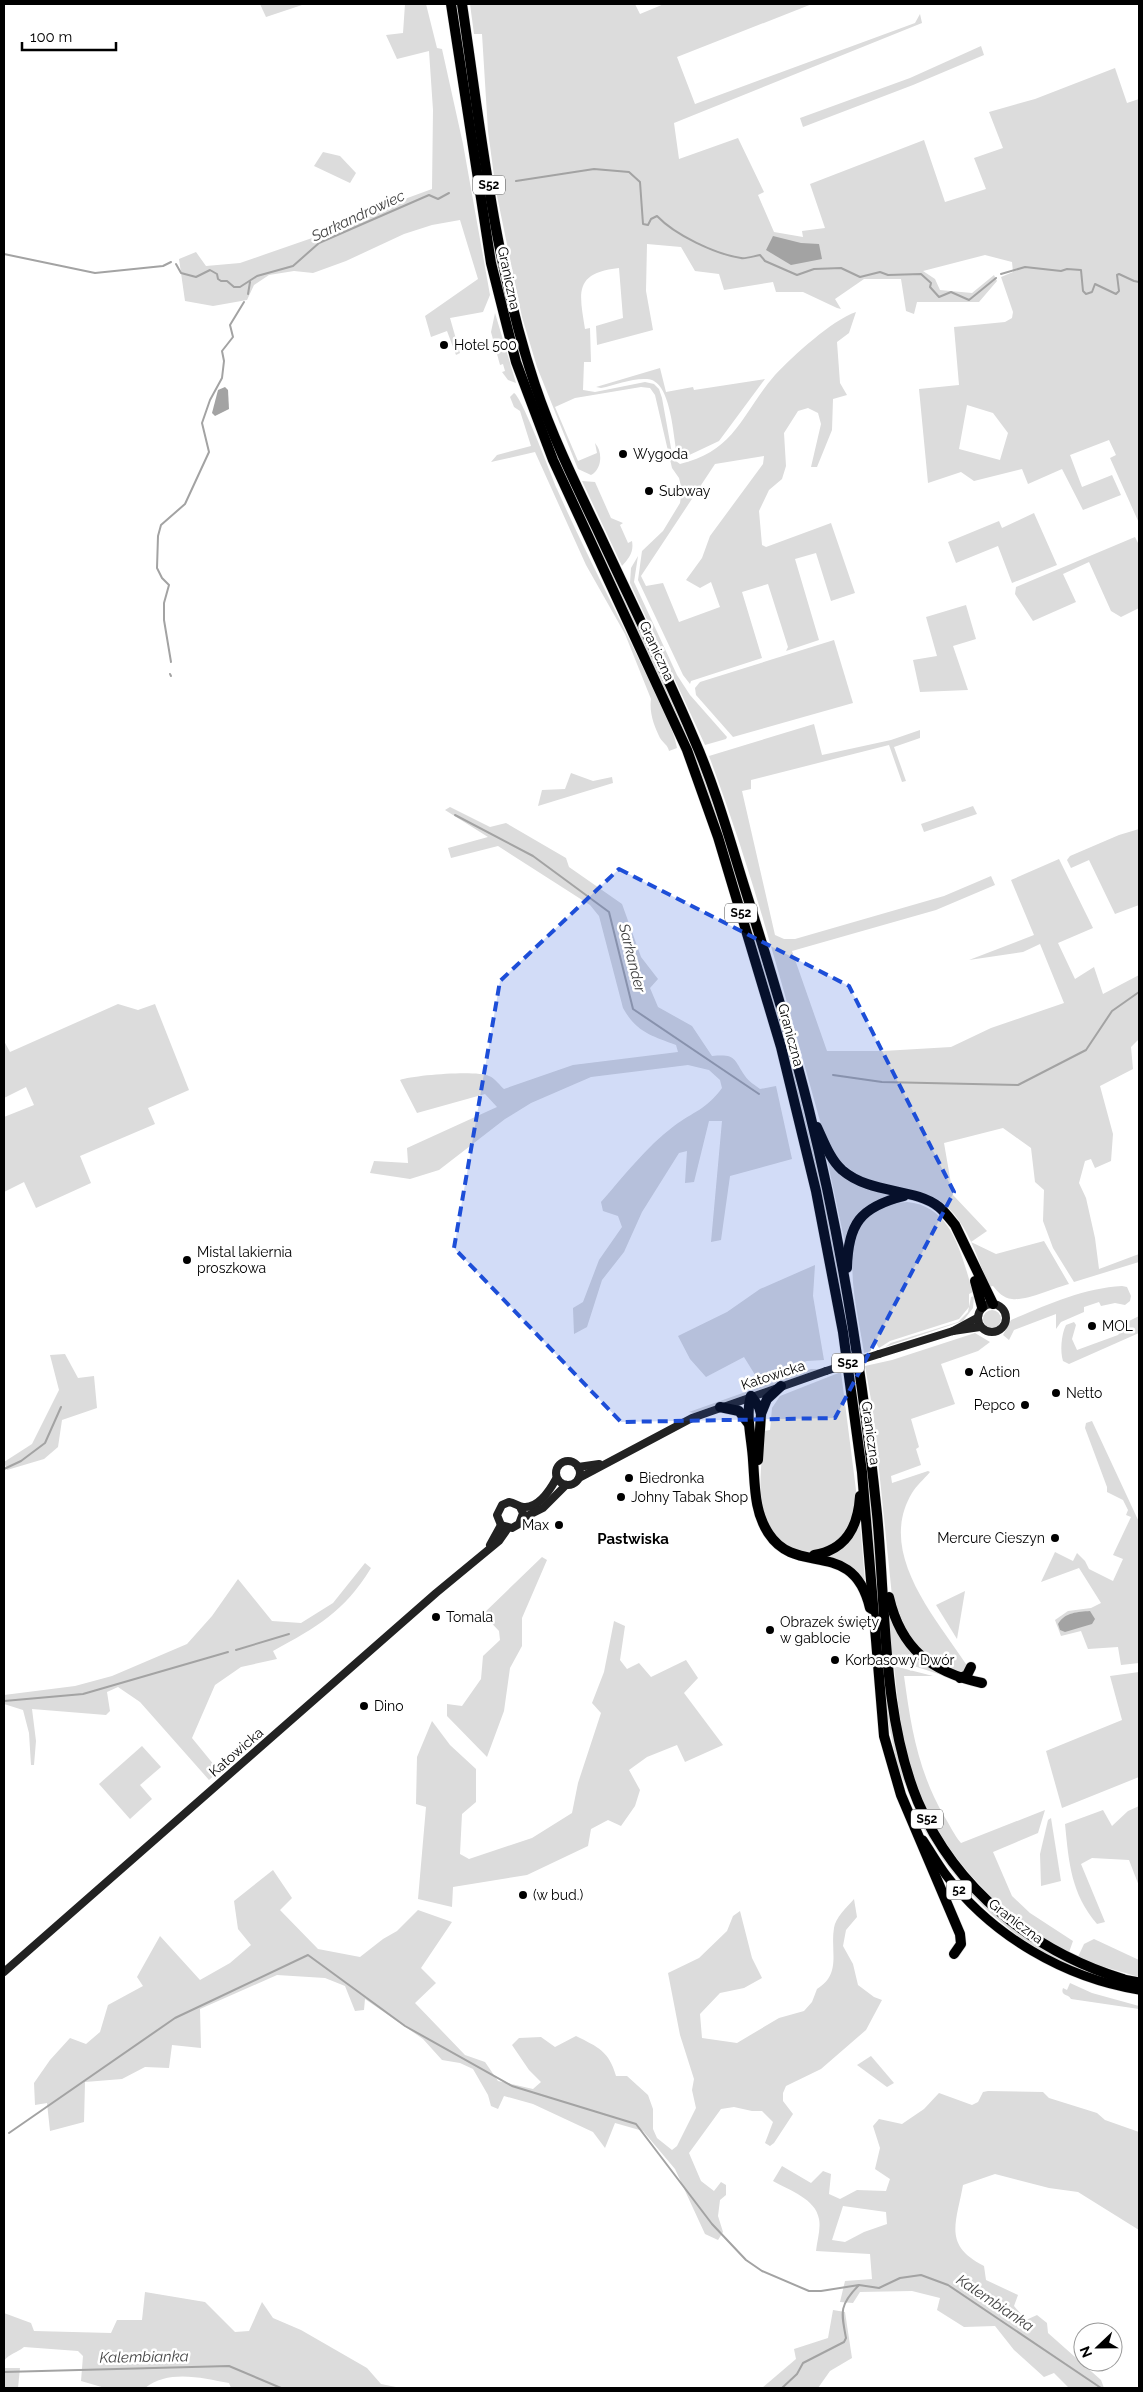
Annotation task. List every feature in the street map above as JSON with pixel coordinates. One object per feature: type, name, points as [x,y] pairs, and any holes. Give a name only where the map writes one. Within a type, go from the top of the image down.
[{"type":"highway","name":"Graniczna","points":[[451,4],[491,263],[516,362],[552,460],[687,750],[718,837],[769,1003],[802,1131],[829,1254],[843,1332],[862,1472],[884,1736],[896,1782],[918,1832],[958,1889],[982,1914],[1012,1938],[1049,1961],[1095,1980],[1139,1990]]},
{"type":"highway","name":"Graniczna","points":[[462,4],[502,261],[523,348],[567,464],[705,765],[768,960],[809,1113],[829,1199],[846,1289],[867,1424],[897,1730],[911,1783],[928,1822],[964,1875],[990,1904],[1014,1924],[1060,1954],[1094,1970],[1139,1982]]},
{"type":"highway","points":[[809,1113],[833,1160],[841,1169],[865,1184],[908,1195],[938,1206],[947,1215],[955,1224],[993,1304]]},
{"type":"highway","points":[[846,1289],[847,1243],[856,1224],[867,1211],[877,1204],[908,1195]]},
{"type":"highway","points":[[970,1258],[979,1313]]},
{"type":"highway","points":[[755,1484],[761,1414],[767,1399],[781,1386]]},
{"type":"highway","points":[[751,1396],[759,1407],[761,1414]]},
{"type":"highway","points":[[751,1396],[748,1403],[755,1484],[760,1515],[769,1535],[783,1549],[806,1557],[832,1561],[855,1575],[866,1593],[876,1631]]},
{"type":"highway","points":[[720,1407],[731,1408],[741,1412],[751,1428]]},
{"type":"highway","points":[[806,1557],[831,1550],[848,1537],[860,1508],[862,1472]]},
{"type":"highway","points":[[881,1564],[893,1616],[902,1634],[926,1661],[944,1672],[982,1683]]},
{"type":"highway","points":[[960,1678],[967,1675],[970,1667]]},
{"type":"highway","points":[[918,1832],[926,1858],[960,1934],[961,1944],[954,1954]]},
{"type":"main road","points":[[993,1304],[1004,1310],[1005,1323],[996,1332],[987,1332],[980,1327],[979,1313],[993,1304]]},
{"type":"main road","name":"Katowicka","points":[[953,1331],[979,1313]]},
{"type":"main road","name":"Katowicka","points":[[579,1478],[666,1430],[720,1407],[953,1331],[980,1327]]},
{"type":"main road","points":[[563,1461],[571,1461],[578,1467],[579,1478],[574,1484],[566,1485],[556,1478],[557,1466],[563,1461]]},
{"type":"main road","name":"Katowicka","points":[[578,1467],[608,1461]]},
{"type":"main road","name":"Katowicka","points":[[505,1526],[497,1515],[502,1504],[509,1502],[520,1507],[528,1507],[538,1502],[552,1487],[556,1478]]},
{"type":"main road","name":"Katowicka","points":[[505,1526],[516,1526],[522,1518],[543,1508],[566,1485]]},
{"type":"main road","points":[[520,1507],[522,1518]]},
{"type":"main road","name":"Katowicka","points":[[4,1972],[485,1551],[505,1526]]},
{"type":"highlighted area","points":[[619,869],[849,986],[954,1192],[835,1418],[621,1422],[454,1248],[500,981]]},
{"type":"shaded area","points":[[260,4],[305,4],[266,17]]},
{"type":"shaded area","points":[[405,4],[426,4],[437,48],[442,49],[463,144],[490,295],[483,312],[450,318],[460,353],[456,355],[447,331],[431,337],[425,316],[478,279],[460,220],[432,225],[404,234],[346,261],[313,273],[294,271],[269,275],[254,285],[247,300],[213,306],[185,301],[179,259],[196,252],[206,266],[240,263],[315,237],[391,204],[432,189],[433,110],[429,51],[397,59],[386,35],[403,33]]},
{"type":"shaded area","points":[[470,4],[635,4],[640,14],[664,4],[812,4],[677,57],[695,104],[915,23],[920,14],[922,23],[674,123],[679,159],[738,138],[764,192],[758,195],[774,232],[803,237],[802,231],[825,228],[810,184],[924,140],[945,202],[986,189],[974,158],[1003,148],[989,112],[1035,99],[1115,68],[1127,103],[1139,99],[1139,523],[1110,458],[1116,455],[1109,440],[1070,455],[1082,487],[1112,475],[1121,495],[1083,510],[1062,469],[1028,484],[1022,469],[974,481],[961,472],[928,483],[919,389],[959,385],[954,327],[1005,322],[1012,318],[1013,312],[1001,277],[1013,272],[1012,262],[985,255],[923,271],[935,279],[940,290],[972,293],[994,275],[997,281],[979,302],[917,302],[914,314],[906,311],[901,279],[864,279],[835,299],[841,309],[803,292],[776,292],[773,282],[724,290],[719,274],[695,271],[681,247],[647,244],[646,291],[653,330],[597,345],[596,326],[623,318],[619,268],[594,274],[583,286],[581,305],[585,329],[590,328],[591,362],[584,362],[583,390],[595,392],[645,382],[654,384],[659,389],[662,398],[673,459],[680,464],[699,458],[714,450],[726,440],[783,367],[825,330],[846,316],[856,312],[849,333],[837,342],[840,383],[847,395],[833,399],[832,430],[817,467],[811,467],[821,424],[818,413],[808,408],[798,411],[784,433],[786,466],[782,479],[769,490],[759,511],[762,545],[766,547],[831,523],[855,593],[831,601],[816,553],[795,559],[819,640],[786,651],[788,647],[768,584],[742,592],[762,658],[691,681],[690,684],[683,675],[638,580],[642,551],[663,531],[680,503],[682,490],[679,478],[672,468],[655,395],[650,388],[641,387],[575,398],[555,407],[578,461],[597,453],[595,443],[598,447],[600,460],[595,472],[591,475],[578,469],[537,367],[522,317],[496,191],[488,131],[482,34],[474,34]],"holes":[[[967,405],[993,413],[1008,433],[1000,460],[959,449]],[[764,456],[763,464],[710,536],[702,558],[686,580],[700,588],[711,582],[720,607],[679,622],[663,583],[646,586],[641,576],[715,464]]]},
{"type":"shaded area","points":[[981,46],[984,55],[913,85],[803,127],[800,118],[910,78]]},
{"type":"shaded area","points":[[323,152],[340,156],[356,173],[350,183],[314,166]]},
{"type":"shaded area","points":[[493,231],[513,327],[698,759],[715,806],[782,1025],[822,1185],[847,1317],[868,1470],[888,1700],[924,1823],[1005,1922],[1038,1946],[1081,1968],[1080,1971],[1061,1963],[1019,1937],[991,1914],[966,1889],[944,1861],[922,1826],[897,1765],[887,1715],[879,1630],[819,1184],[682,727],[559,465],[522,365],[501,291],[490,232]]},
{"type":"shaded area","points":[[773,236],[801,243],[819,244],[822,259],[791,265],[766,250]]},
{"type":"shaded area","points":[[495,313],[516,383],[508,380],[502,372],[505,371],[503,364],[500,365],[491,332]]},
{"type":"shaded area","points":[[660,368],[666,392],[693,387],[694,390],[765,379],[719,441],[683,458],[677,454],[670,409],[666,398],[661,388],[655,382],[641,379],[601,388],[596,387]]},
{"type":"shaded area","points":[[225,387],[228,390],[229,409],[215,416],[212,413],[218,390]]},
{"type":"shaded area","points":[[514,393],[530,421],[557,489],[663,708],[672,729],[677,748],[669,751],[660,738],[653,719],[651,699],[625,634],[586,565],[535,452],[491,462],[497,455],[531,446],[520,411],[514,407],[510,397]]},
{"type":"shaded area","points":[[582,481],[595,482],[611,518],[623,523],[620,525],[628,543],[632,541],[630,555],[622,566]]},
{"type":"shaded area","points":[[1034,513],[1057,565],[1012,583],[998,546],[956,563],[948,542],[999,521],[1002,528]]},
{"type":"shaded area","points":[[1135,537],[1139,545],[1139,608],[1121,617],[1111,611],[1089,562],[1063,574],[1076,602],[1033,621],[1015,594],[1016,587]]},
{"type":"shaded area","points":[[638,556],[634,582],[677,675],[690,695],[727,737],[726,739],[705,745],[630,583],[631,568]]},
{"type":"shaded area","points":[[966,605],[976,639],[953,646],[968,690],[920,692],[913,660],[937,656],[926,617]]},
{"type":"shaded area","points":[[834,640],[853,703],[733,737],[696,695],[695,688],[700,682]]},
{"type":"shaded area","points":[[814,724],[822,755],[891,740],[920,730],[920,738],[894,747],[906,781],[902,782],[889,745],[751,780],[751,789],[742,791],[775,935],[784,939],[795,939],[944,896],[991,876],[995,885],[936,910],[792,951],[827,1051],[883,1051],[951,1047],[991,1028],[1064,1003],[1040,944],[1023,952],[969,960],[1034,935],[1011,880],[1059,859],[1093,928],[1058,943],[1075,979],[1094,967],[1103,994],[1139,975],[1139,1039],[1131,1047],[1133,1069],[1100,1086],[1113,1134],[1111,1161],[1095,1168],[1091,1159],[1085,1161],[1079,1183],[1086,1198],[1095,1238],[1099,1269],[1139,1254],[1139,1262],[1074,1282],[1053,1248],[1043,1221],[1044,1190],[1035,1182],[1031,1148],[1003,1128],[944,1143],[953,1195],[987,1231],[971,1242],[960,1221],[936,1198],[883,1184],[860,1175],[841,1161],[825,1139],[757,898],[709,756]]},
{"type":"shaded area","points":[[571,773],[593,781],[612,777],[613,783],[538,806],[542,790],[565,789]]},
{"type":"shaded area","points":[[973,806],[977,814],[924,832],[921,824]]},
{"type":"shaded area","points":[[450,807],[490,827],[506,823],[566,858],[569,867],[622,904],[641,957],[658,979],[650,988],[658,1007],[692,1026],[712,1056],[733,1058],[746,1078],[760,1089],[776,1086],[792,1159],[730,1176],[721,1240],[711,1242],[722,1121],[709,1121],[694,1182],[685,1183],[687,1151],[679,1153],[642,1212],[624,1252],[602,1280],[587,1327],[574,1334],[573,1308],[583,1302],[599,1260],[622,1227],[618,1216],[603,1211],[601,1202],[654,1143],[674,1126],[705,1106],[722,1088],[720,1080],[709,1070],[688,1065],[591,1077],[531,1103],[505,1119],[439,1170],[410,1179],[370,1173],[374,1161],[408,1163],[407,1148],[497,1107],[485,1094],[417,1113],[400,1080],[418,1076],[472,1073],[491,1077],[504,1089],[573,1065],[678,1052],[676,1045],[652,1036],[639,1028],[633,1023],[623,1008],[599,916],[590,905],[498,846],[451,858],[448,848],[488,837],[445,810]]},
{"type":"shaded area","points":[[1139,829],[1139,905],[1115,914],[1089,860],[1071,868],[1067,860],[1070,856],[1119,835]]},
{"type":"shaded area","points":[[118,1004],[138,1010],[155,1004],[189,1090],[148,1108],[155,1124],[80,1156],[91,1183],[36,1208],[24,1182],[4,1192],[4,1117],[34,1105],[26,1087],[4,1098],[4,1041],[10,1052]]},
{"type":"shaded area","points":[[827,1159],[891,1195],[879,1200],[845,1243]]},
{"type":"shaded area","points":[[907,1202],[923,1205],[935,1213],[945,1222],[953,1235],[973,1292],[969,1294],[969,1307],[959,1319],[890,1341],[879,1348],[875,1342],[871,1346],[871,1351],[864,1353],[853,1284],[852,1260],[856,1238],[865,1220],[882,1208]]},
{"type":"shaded area","points":[[1044,1241],[1069,1284],[1025,1298],[1012,1299],[1006,1297],[993,1286],[989,1287],[971,1242],[996,1254]]},
{"type":"shaded area","points":[[815,1265],[813,1296],[824,1360],[807,1361],[757,1378],[744,1357],[706,1377],[690,1359],[678,1336],[727,1312],[760,1289]]},
{"type":"shaded area","points":[[1108,1287],[1127,1287],[1131,1296],[1130,1301],[1125,1305],[1115,1303],[1101,1306],[1099,1302],[1084,1307],[1084,1312],[1061,1322],[1056,1329],[1056,1314],[1014,1330],[1009,1340],[1003,1335],[1011,1320],[1065,1298]]},
{"type":"shaded area","points":[[974,1296],[973,1308],[963,1321],[885,1347],[891,1343],[958,1322],[968,1312],[971,1297]]},
{"type":"shaded area","points":[[992,1310],[998,1313],[1001,1319],[998,1325],[992,1328],[986,1325],[983,1319],[986,1313]]},
{"type":"shaded area","points":[[1139,1316],[1139,1333],[1069,1364],[1063,1361],[1062,1343],[1066,1325],[1074,1322],[1076,1325],[1072,1339],[1077,1350],[1118,1335],[1129,1321]]},
{"type":"shaded area","points":[[975,1333],[990,1342],[978,1351],[941,1364],[955,1404],[911,1419],[919,1447],[916,1449],[921,1465],[891,1476],[892,1483],[928,1471],[930,1472],[912,1493],[903,1516],[901,1539],[905,1562],[914,1584],[968,1667],[961,1674],[921,1652],[909,1636],[892,1596],[873,1411],[865,1366],[892,1360]]},
{"type":"shaded area","points":[[65,1354],[78,1378],[94,1376],[97,1408],[62,1420],[58,1447],[44,1459],[7,1470],[4,1462],[32,1444],[59,1390],[50,1355]]},
{"type":"shaded area","points":[[811,1369],[820,1369],[694,1413],[689,1412]]},
{"type":"shaded area","points":[[841,1372],[857,1498],[856,1509],[845,1537],[818,1552],[804,1552],[791,1547],[778,1538],[769,1526],[763,1512],[761,1479],[764,1431],[770,1430],[772,1408],[780,1396]]},
{"type":"shaded area","points":[[1092,1421],[1139,1522],[1139,1663],[1121,1665],[1118,1647],[1088,1649],[1081,1631],[1061,1636],[1055,1620],[1068,1611],[1091,1608],[1101,1603],[1079,1568],[1041,1582],[1055,1552],[1073,1561],[1077,1553],[1085,1561],[1089,1569],[1113,1581],[1123,1559],[1113,1555],[1131,1517],[1126,1515],[1128,1510],[1123,1500],[1107,1492],[1107,1487],[1085,1428],[1086,1423]]},
{"type":"shaded area","points":[[860,1523],[865,1581],[848,1565],[826,1557],[857,1530]]},
{"type":"shaded area","points":[[542,1557],[547,1560],[522,1618],[522,1646],[510,1668],[504,1711],[487,1757],[447,1716],[447,1704],[462,1706],[481,1679],[483,1656],[500,1640],[499,1631],[483,1614]]},
{"type":"shaded area","points":[[365,1563],[371,1568],[361,1583],[340,1607],[316,1626],[273,1651],[277,1659],[241,1667],[215,1685],[192,1738],[219,1771],[209,1780],[140,1702],[118,1687],[107,1692],[110,1711],[106,1715],[32,1709],[36,1741],[34,1765],[31,1765],[29,1733],[23,1710],[4,1704],[4,1695],[75,1686],[112,1676],[187,1644],[212,1616],[238,1579],[272,1621],[301,1623],[333,1603]]},
{"type":"shaded area","points":[[965,1591],[957,1639],[936,1605]]},
{"type":"shaded area","points":[[1090,1611],[1095,1619],[1092,1624],[1065,1632],[1060,1630],[1058,1624],[1064,1617],[1072,1613]]},
{"type":"shaded area","points":[[889,1615],[898,1634],[951,1678],[892,1659]]},
{"type":"shaded area","points":[[614,1621],[625,1626],[620,1660],[627,1669],[639,1663],[651,1677],[686,1660],[698,1678],[684,1693],[723,1745],[685,1762],[677,1745],[647,1757],[629,1770],[640,1790],[635,1806],[621,1826],[608,1820],[591,1829],[588,1846],[527,1875],[453,1887],[452,1907],[418,1899],[426,1807],[416,1804],[417,1757],[432,1721],[450,1745],[476,1769],[476,1802],[462,1814],[460,1854],[469,1859],[532,1838],[572,1813],[578,1783],[601,1713],[592,1703],[604,1672]]},
{"type":"shaded area","points":[[894,1666],[933,1676],[904,1676],[917,1748],[922,1765],[935,1799],[961,1843],[1045,1810],[1038,1833],[993,1852],[1012,1896],[1030,1913],[1073,1941],[1068,1955],[1013,1916],[988,1894],[966,1870],[946,1843],[929,1815],[916,1785],[906,1752],[900,1720]]},
{"type":"shaded area","points":[[1139,1672],[1139,1777],[1062,1808],[1046,1751],[1122,1720],[1110,1676]]},
{"type":"shaded area","points":[[142,1746],[161,1767],[140,1785],[152,1799],[130,1819],[99,1784]]},
{"type":"shaded area","points":[[1139,1806],[1139,1886],[1129,1860],[1092,1858],[1081,1864],[1105,1922],[1097,1924],[1082,1901],[1073,1877],[1065,1824],[1103,1810],[1112,1826],[1128,1811]]},
{"type":"shaded area","points":[[1051,1818],[1061,1881],[1041,1886],[1040,1854],[1048,1820]]},
{"type":"shaded area","points":[[273,1870],[292,1898],[280,1910],[318,1949],[360,1957],[383,1939],[397,1931],[418,1910],[452,1922],[421,1968],[436,1983],[415,2003],[465,2055],[485,2062],[498,2081],[533,2089],[541,2082],[529,2070],[512,2045],[519,2038],[541,2037],[555,2047],[576,2036],[591,2043],[606,2055],[616,2076],[627,2076],[648,2095],[653,2109],[653,2129],[657,2138],[672,2150],[677,2146],[696,2108],[692,2090],[694,2079],[680,2035],[668,1973],[699,1958],[727,1931],[733,1916],[740,1911],[752,1958],[762,1978],[744,1988],[720,1993],[700,2014],[702,2038],[737,2043],[779,2018],[804,2011],[812,2002],[817,1989],[830,1976],[833,1962],[835,1924],[854,1899],[857,1917],[846,1930],[843,1946],[853,1964],[858,1985],[874,1997],[882,2000],[866,2030],[821,2069],[786,2086],[783,2093],[783,2101],[793,2114],[774,2143],[770,2146],[765,2143],[773,2122],[762,2111],[734,2107],[721,2109],[689,2153],[701,2181],[714,2191],[721,2182],[726,2185],[726,2195],[720,2200],[718,2216],[723,2232],[718,2240],[705,2234],[675,2169],[643,2131],[615,2123],[605,2148],[593,2132],[533,2104],[504,2096],[498,2109],[491,2106],[488,2095],[473,2069],[460,2063],[442,2060],[423,2039],[365,1999],[364,2010],[355,2011],[345,1986],[325,1978],[277,1975],[200,2009],[201,2048],[172,2045],[169,2068],[145,2067],[122,2079],[85,2082],[84,2122],[50,2131],[47,2103],[35,2105],[34,2083],[50,2060],[70,2038],[86,2044],[100,2032],[108,2005],[143,1986],[137,1977],[160,1936],[200,1980],[230,1963],[251,1945],[238,1929],[234,1901]]},
{"type":"shaded area","points":[[1094,1939],[1139,1960],[1139,1977],[1077,1959],[1084,1944]]},
{"type":"shaded area","points":[[1070,1983],[1092,1993],[1139,2006],[1139,2009],[1071,1999],[1062,1991],[1063,1988],[1067,1990]]},
{"type":"shaded area","points":[[871,2056],[894,2083],[887,2087],[857,2065]]},
{"type":"shaded area","points":[[988,2091],[1043,2092],[1049,2098],[1097,2113],[1105,2120],[1139,2132],[1139,2230],[1078,2192],[1049,2188],[995,2174],[963,2185],[956,2222],[957,2241],[962,2250],[984,2266],[986,2280],[1018,2295],[1014,2306],[1026,2320],[1037,2315],[1047,2323],[1048,2333],[1073,2355],[1073,2372],[1092,2372],[1101,2380],[1104,2388],[1069,2388],[1054,2373],[1044,2377],[1014,2350],[995,2326],[964,2327],[937,2310],[940,2298],[912,2291],[860,2292],[853,2303],[840,2302],[845,2281],[872,2279],[870,2254],[816,2251],[820,2227],[817,2212],[801,2196],[773,2181],[782,2166],[811,2183],[823,2171],[831,2174],[829,2194],[840,2199],[857,2190],[886,2191],[890,2179],[875,2169],[880,2148],[873,2126],[879,2119],[902,2124],[924,2109],[939,2093],[972,2105],[978,2102],[983,2092]],"holes":[[[843,2206],[886,2212],[887,2224],[864,2232],[845,2242],[832,2240]]]},
{"type":"shaded area","points":[[145,2292],[205,2302],[235,2332],[249,2331],[262,2302],[273,2318],[301,2330],[367,2368],[381,2384],[401,2388],[231,2388],[229,2383],[186,2376],[164,2378],[145,2388],[105,2388],[81,2381],[83,2356],[78,2351],[24,2347],[4,2361],[4,2313],[31,2323],[34,2331],[111,2333],[117,2320],[142,2320]]},
{"type":"shaded area","points":[[833,2310],[845,2312],[852,2358],[830,2371],[818,2388],[762,2388],[796,2359],[794,2349],[828,2338]]},
{"type":"shaded area","points":[[4,2368],[20,2368],[18,2388],[4,2388]]},
{"type":"waterway","name":"Sarkandrowiec","points":[[516,181],[594,169],[629,172],[640,182],[643,224],[648,225],[651,219],[657,216],[674,230],[696,243],[741,258],[760,255],[765,261],[797,275],[814,269],[841,268],[860,277],[880,272],[888,275],[921,274],[931,283],[930,287],[939,297],[951,292],[969,300],[996,278]]},
{"type":"waterway","name":"Sarkandrowiec","points":[[176,264],[181,273],[196,277],[210,270],[217,274],[218,279],[221,281],[227,281],[234,287],[240,287],[257,276],[293,266],[319,243],[429,195],[438,199],[449,193]]},
{"type":"waterway","name":"Sarkandrowiec","points":[[4,254],[95,273],[163,266],[171,262]]},
{"type":"waterway","name":"Sarkandrowiec","points":[[1001,274],[1025,267],[1061,271],[1067,269],[1081,270],[1083,291],[1086,294],[1092,292],[1095,284],[1116,294],[1119,291],[1117,275],[1119,274],[1139,282]]},
{"type":"waterway","points":[[248,294],[250,282]]},
{"type":"waterway","points":[[171,662],[164,620],[164,603],[169,585],[162,578],[157,568],[158,536],[161,525],[185,504],[209,452],[202,423],[210,400],[222,378],[224,361],[222,351],[233,337],[230,325],[244,302]]},
{"type":"waterway","name":"Sarkander","points":[[455,815],[533,856],[609,912],[633,1009],[759,1094]]},
{"type":"waterway","name":"Sarkander","points":[[833,1075],[882,1082],[1018,1085],[1086,1050],[1112,1011],[1139,992]]},
{"type":"waterway","points":[[4,1469],[21,1461],[45,1443],[61,1407]]},
{"type":"waterway","points":[[236,1650],[289,1634]]},
{"type":"waterway","points":[[4,1701],[83,1694],[228,1652]]},
{"type":"waterway","points":[[9,2133],[175,2018],[308,1955],[405,2026],[512,2086],[636,2124],[712,2224],[746,2260],[762,2271],[809,2291],[859,2285]]},
{"type":"waterway","name":"Kalembianka","points":[[782,2388],[797,2374],[803,2363],[844,2342],[846,2338],[843,2309],[848,2298],[859,2285],[879,2288],[900,2278],[921,2275],[948,2285],[1101,2388]]},
{"type":"waterway","name":"Kalembianka","points":[[4,2372],[229,2366],[281,2388]]},
{"type":"place","name":"Hotel 500","points":[[444,345]]},
{"type":"place","name":"Wygoda","points":[[623,454]]},
{"type":"place","name":"Subway","points":[[649,491]]},
{"type":"place","name":"Mistal lakiernia proszkowa","points":[[187,1260]]},
{"type":"place","name":"MOL","points":[[1092,1326]]},
{"type":"place","name":"Action","points":[[969,1372]]},
{"type":"place","name":"Netto","points":[[1056,1393]]},
{"type":"place","name":"Pepco","points":[[1025,1405]]},
{"type":"place","name":"Biedronka","points":[[629,1478]]},
{"type":"place","name":"Johny Tabak Shop","points":[[621,1497]]},
{"type":"place","name":"Max","points":[[559,1525]]},
{"type":"place","name":"Mercure Cieszyn","points":[[1055,1538]]},
{"type":"place","name":"Tomala","points":[[436,1617]]},
{"type":"place","name":"Obrazek święty w gablocie","points":[[770,1630]]},
{"type":"place","name":"Korbasowy Dwór","points":[[835,1660]]},
{"type":"place","name":"Dino","points":[[364,1706]]},
{"type":"place","name":"(w bud.)","points":[[523,1895]]},
{"type":"district","name":"Pastwiska","points":[[633,1539]]}]
